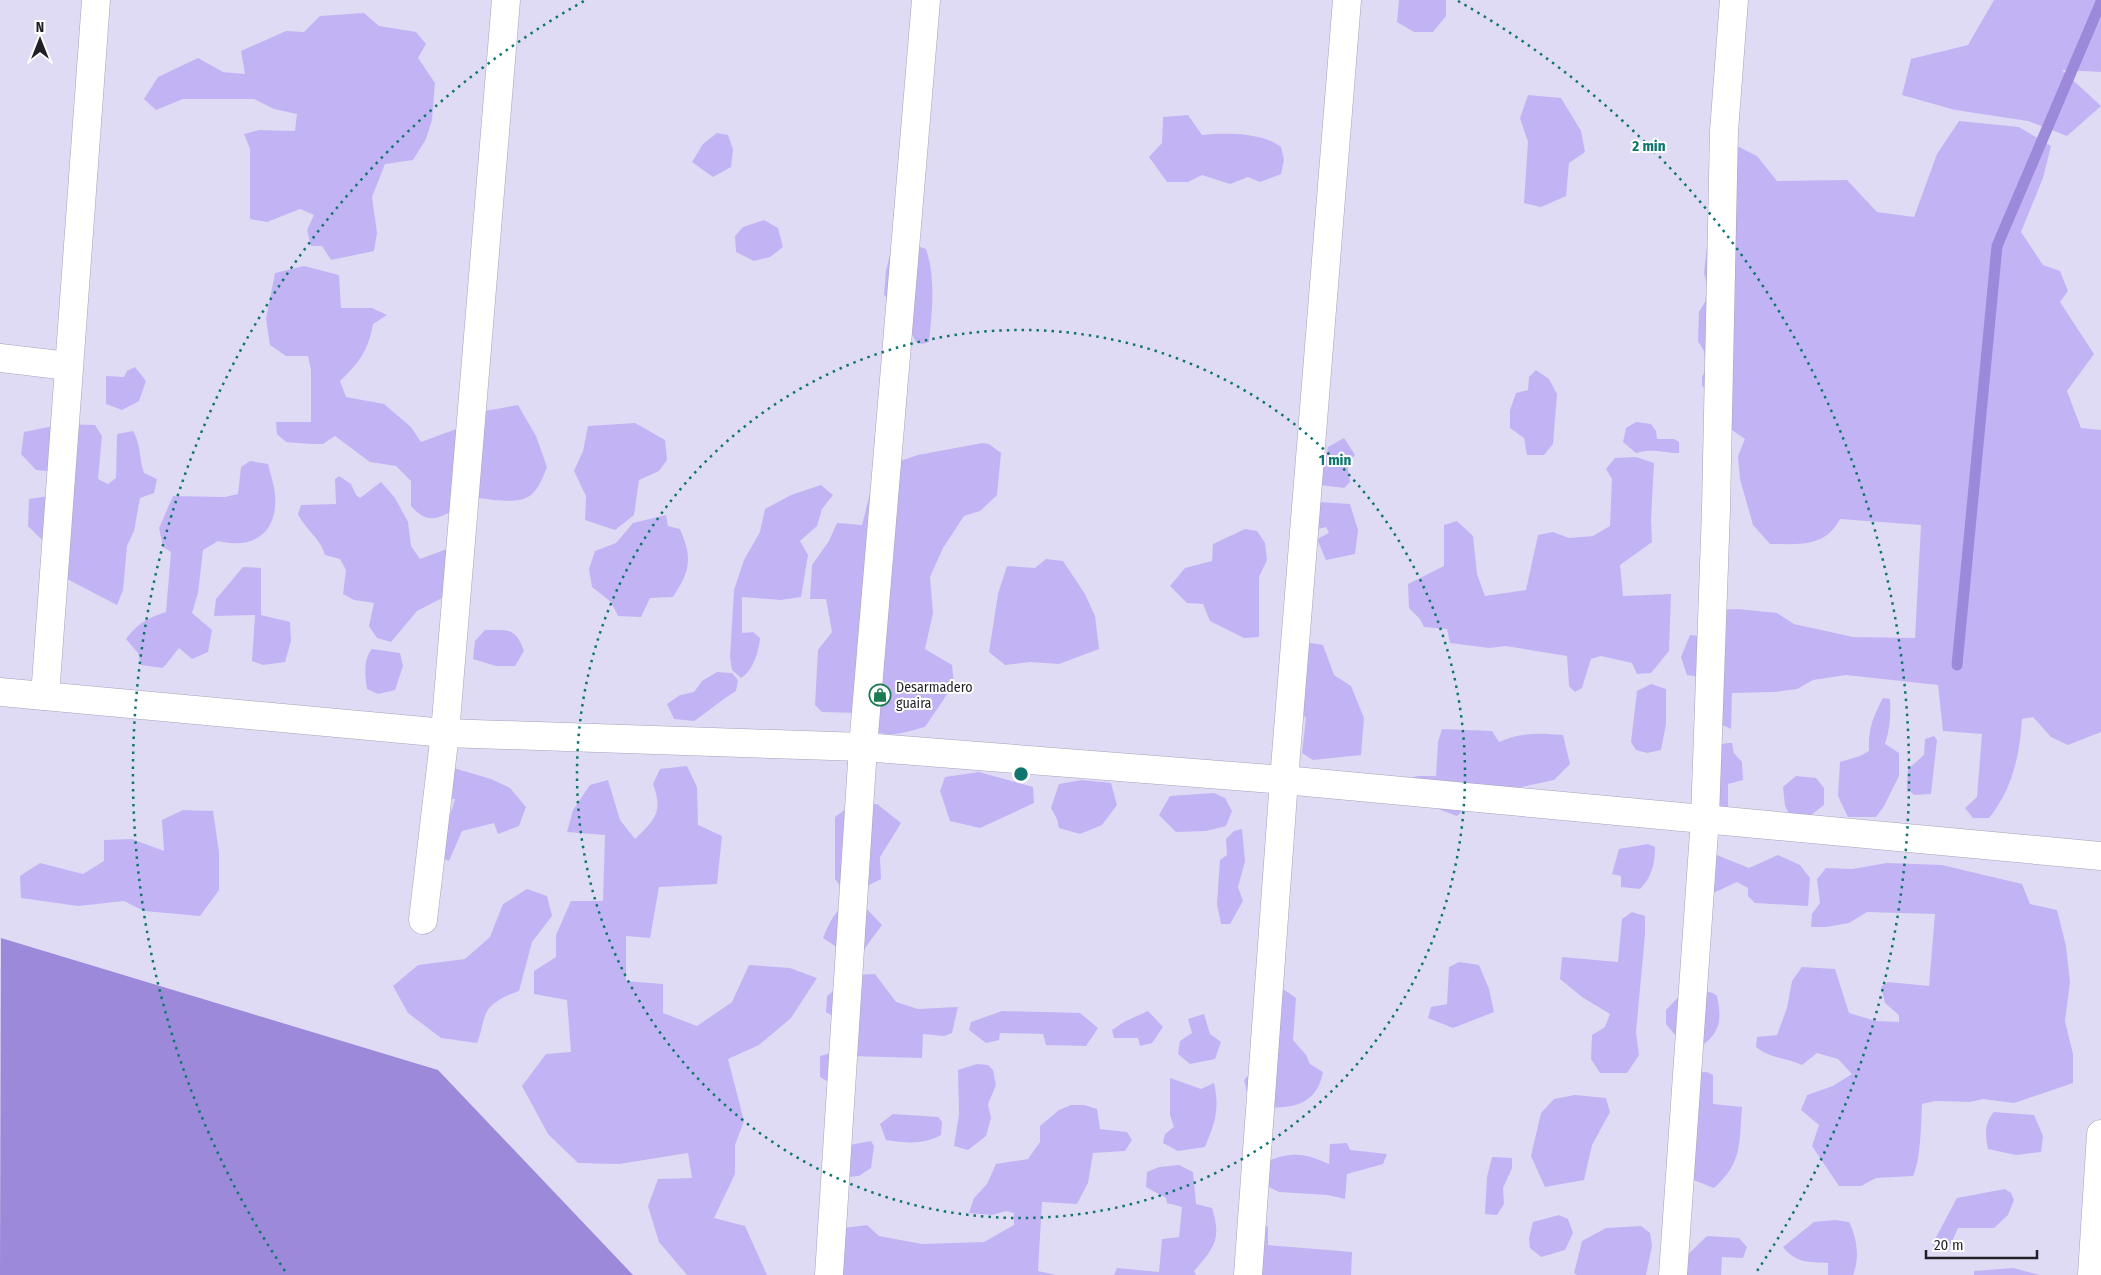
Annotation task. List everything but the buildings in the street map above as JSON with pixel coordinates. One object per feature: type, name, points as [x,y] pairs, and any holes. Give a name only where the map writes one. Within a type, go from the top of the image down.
[{"type":"street","points":[[45,696],[96,0]]},
{"type":"street","points":[[423,920],[445,733],[506,0]]},
{"type":"street","points":[[830,1275],[863,746],[926,0]]},
{"type":"street","points":[[1248,1275],[1284,780],[1346,0]]},
{"type":"street","points":[[1673,1275],[1705,818],[1716,509],[1724,131],[1734,0]]},
{"type":"street","points":[[0,358],[68,366]]},
{"type":"street","points":[[0,692],[445,733],[863,746],[1284,780],[2101,856]]},
{"type":"street","points":[[2092,1275],[2101,1134]]},
{"type":"shaded area","points":[[1399,0],[1446,0],[1446,16],[1433,32],[1414,32],[1397,22]]},
{"type":"shaded area","points":[[1994,0],[2101,0],[2101,72],[2062,70],[2101,106],[2067,136],[2028,121],[1955,110],[1902,95],[1911,59],[1968,45]]},
{"type":"shaded area","points":[[364,13],[379,26],[416,32],[426,44],[418,58],[435,83],[432,120],[426,139],[413,160],[385,164],[372,197],[377,233],[374,251],[331,260],[322,246],[311,246],[307,230],[314,215],[300,209],[267,222],[250,219],[250,149],[244,134],[259,130],[295,131],[297,114],[274,109],[254,99],[183,99],[156,110],[144,99],[158,77],[198,58],[223,72],[245,74],[241,51],[286,31],[304,32],[320,16]]},
{"type":"shaded area","points":[[1528,95],[1561,98],[1581,131],[1585,152],[1569,163],[1566,196],[1541,207],[1524,203],[1528,142],[1520,118]]},
{"type":"shaded area","points":[[1188,115],[1202,135],[1232,134],[1254,136],[1273,142],[1281,147],[1284,160],[1281,174],[1260,182],[1248,177],[1230,184],[1202,175],[1188,182],[1167,182],[1149,157],[1162,143],[1163,117]]},
{"type":"shaded area","points":[[1959,121],[2019,127],[2051,146],[2043,178],[2021,232],[2043,265],[2060,271],[2068,291],[2060,302],[2094,354],[2067,391],[2081,428],[2101,430],[2101,732],[2068,745],[2051,737],[2033,717],[2022,719],[2017,759],[2009,784],[2004,796],[1989,818],[1973,818],[1965,808],[1977,797],[1982,734],[1943,731],[1938,685],[1846,675],[1813,680],[1797,689],[1774,692],[1732,693],[1731,729],[1712,720],[1710,678],[1687,675],[1681,657],[1690,635],[1707,637],[1703,610],[1738,609],[1777,613],[1794,624],[1853,637],[1915,638],[1921,525],[1840,519],[1827,535],[1819,540],[1800,544],[1770,544],[1753,525],[1740,479],[1738,456],[1745,439],[1726,426],[1702,385],[1702,377],[1706,369],[1704,351],[1698,341],[1699,312],[1705,302],[1707,285],[1704,273],[1707,246],[1729,142],[1757,156],[1777,181],[1847,180],[1877,212],[1914,217],[1937,154]]},
{"type":"shaded area","points":[[717,133],[728,135],[733,149],[731,167],[713,177],[692,162],[703,144]]},
{"type":"shaded area","points":[[764,220],[778,228],[783,247],[770,257],[754,261],[736,252],[735,236],[743,227]]},
{"type":"shaded area","points":[[906,242],[926,249],[931,272],[932,295],[929,342],[922,344],[916,342],[899,309],[884,295],[886,271],[891,250]]},
{"type":"shaded area","points":[[304,266],[339,275],[341,308],[372,308],[387,315],[373,324],[362,356],[340,381],[346,397],[384,404],[411,427],[421,442],[459,428],[480,412],[518,405],[536,436],[547,467],[543,478],[529,497],[515,501],[476,498],[442,516],[427,518],[419,514],[411,506],[411,481],[396,466],[370,462],[335,436],[323,444],[311,444],[286,442],[277,434],[276,422],[311,422],[311,370],[308,356],[286,356],[270,345],[266,319],[275,273]]},
{"type":"shaded area","points":[[135,367],[146,381],[139,401],[122,410],[106,404],[106,376],[124,377],[127,371]]},
{"type":"shaded area","points":[[1536,370],[1549,379],[1557,394],[1553,444],[1544,455],[1527,455],[1524,438],[1510,428],[1510,410],[1516,393],[1528,390],[1529,377]]},
{"type":"shaded area","points":[[1636,422],[1651,424],[1656,431],[1657,439],[1674,439],[1679,442],[1679,453],[1652,451],[1636,453],[1623,442],[1626,428]]},
{"type":"shaded area","points":[[635,423],[665,440],[667,460],[659,471],[639,480],[634,515],[615,530],[585,520],[586,496],[574,471],[583,451],[588,426]]},
{"type":"shaded area","points":[[63,424],[95,425],[102,436],[98,479],[108,484],[116,478],[117,434],[133,431],[144,473],[157,479],[154,493],[140,498],[134,531],[127,546],[123,590],[117,605],[67,579],[49,547],[28,526],[29,499],[49,496],[67,473],[36,470],[21,454],[24,432]]},
{"type":"shaded area","points":[[1344,438],[1355,455],[1347,464],[1350,482],[1344,488],[1321,485],[1311,463],[1326,457],[1328,447]]},
{"type":"shaded area","points":[[982,443],[989,444],[1001,453],[997,495],[980,511],[964,516],[943,548],[930,577],[933,613],[925,649],[952,665],[954,684],[925,727],[896,734],[879,733],[864,723],[857,713],[822,712],[815,705],[818,650],[832,632],[826,599],[810,599],[812,565],[829,541],[837,523],[862,525],[876,469],[918,455]]},
{"type":"shaded area","points":[[1636,457],[1654,463],[1651,520],[1652,542],[1620,565],[1623,596],[1671,594],[1669,651],[1651,673],[1637,674],[1632,663],[1601,656],[1591,659],[1582,688],[1575,692],[1569,686],[1567,656],[1506,646],[1489,648],[1450,643],[1447,629],[1424,627],[1420,619],[1409,608],[1408,584],[1444,566],[1444,525],[1457,521],[1473,536],[1477,574],[1485,596],[1526,590],[1538,535],[1553,532],[1569,538],[1593,536],[1610,526],[1612,479],[1606,469],[1615,458]]},
{"type":"shaded area","points":[[250,461],[268,464],[275,494],[275,508],[268,528],[261,536],[243,543],[218,541],[203,550],[198,593],[192,613],[212,630],[208,652],[192,659],[179,648],[163,668],[141,665],[138,653],[126,639],[144,622],[166,612],[171,552],[163,547],[159,528],[173,496],[225,497],[238,494],[241,467]]},
{"type":"shaded area","points":[[339,476],[351,484],[356,495],[360,498],[381,482],[395,498],[408,522],[411,546],[420,559],[455,546],[466,576],[442,598],[417,611],[391,642],[377,638],[369,626],[374,603],[354,600],[343,594],[346,570],[340,559],[325,555],[320,544],[298,514],[301,505],[336,504],[335,479]]},
{"type":"shaded area","points":[[821,485],[833,495],[822,509],[817,526],[800,541],[808,555],[801,597],[781,600],[742,597],[742,633],[753,632],[760,638],[755,660],[749,671],[741,678],[732,670],[730,657],[734,590],[744,560],[760,532],[765,509],[791,495]]},
{"type":"shaded area","points":[[1304,501],[1350,504],[1358,530],[1355,554],[1326,560],[1317,539],[1329,533],[1326,527],[1303,533]]},
{"type":"shaded area","points":[[666,515],[668,526],[680,529],[687,549],[688,564],[683,580],[673,597],[650,598],[641,617],[618,616],[611,602],[592,587],[589,569],[595,551],[616,543],[633,523]]},
{"type":"shaded area","points":[[1245,529],[1257,531],[1265,543],[1267,560],[1259,577],[1259,637],[1244,638],[1210,621],[1203,604],[1187,603],[1170,586],[1185,568],[1212,561],[1213,544]]},
{"type":"shaded area","points":[[1046,559],[1063,561],[1085,594],[1095,616],[1099,649],[1059,664],[1030,662],[1005,665],[989,652],[998,594],[1007,566],[1035,568]]},
{"type":"shaded area","points":[[243,567],[261,568],[261,615],[290,622],[291,641],[285,662],[263,665],[252,661],[255,615],[214,616],[216,599]]},
{"type":"shaded area","points":[[485,630],[505,630],[518,638],[524,651],[515,666],[496,666],[473,659],[475,641]]},
{"type":"shaded area","points":[[1311,643],[1323,645],[1334,675],[1351,686],[1364,718],[1361,755],[1313,760],[1302,753],[1306,718],[1287,698],[1296,648]]},
{"type":"shaded area","points":[[372,649],[400,653],[403,666],[395,690],[378,694],[367,689],[366,663]]},
{"type":"shaded area","points":[[717,672],[732,673],[738,680],[736,691],[694,721],[674,719],[667,704],[680,695],[694,692],[702,681]]},
{"type":"shaded area","points":[[1651,684],[1666,689],[1666,724],[1661,750],[1647,753],[1636,750],[1631,742],[1637,691]]},
{"type":"shaded area","points":[[1883,698],[1890,699],[1889,727],[1885,744],[1899,753],[1899,776],[1884,806],[1876,817],[1848,817],[1838,796],[1840,762],[1869,751],[1869,736],[1872,723]]},
{"type":"shaded area","points":[[1442,729],[1492,731],[1499,742],[1515,736],[1531,734],[1563,735],[1570,764],[1554,780],[1480,796],[1457,816],[1433,807],[1407,780],[1417,776],[1436,776],[1438,742]]},
{"type":"shaded area","points":[[1934,736],[1937,740],[1931,794],[1914,795],[1907,788],[1908,769],[1924,755],[1925,739]]},
{"type":"shaded area","points":[[1732,743],[1734,753],[1742,762],[1743,780],[1728,784],[1728,808],[1714,812],[1705,748]]},
{"type":"shaded area","points":[[433,756],[457,769],[491,779],[510,788],[526,807],[519,826],[498,834],[494,823],[462,831],[449,861],[421,849],[425,825],[450,815],[455,799],[437,798],[425,776]]},
{"type":"shaded area","points":[[687,766],[697,787],[698,825],[722,836],[717,884],[659,887],[650,938],[626,936],[626,981],[663,984],[663,1013],[697,1026],[732,1002],[749,965],[790,968],[817,978],[791,1018],[759,1045],[728,1059],[744,1121],[735,1145],[735,1174],[714,1218],[745,1226],[767,1275],[687,1275],[659,1242],[648,1206],[658,1179],[692,1178],[688,1153],[619,1164],[578,1163],[548,1134],[522,1086],[546,1054],[571,1052],[567,1000],[534,994],[534,971],[556,957],[556,935],[571,901],[603,901],[605,835],[567,832],[573,810],[590,785],[608,780],[620,820],[635,839],[648,826],[656,814],[657,802],[653,784],[660,769]]},
{"type":"shaded area","points":[[979,772],[1033,787],[1034,803],[980,828],[950,821],[940,791],[945,777]]},
{"type":"shaded area","points":[[1796,776],[1816,778],[1824,788],[1824,805],[1811,815],[1790,815],[1785,806],[1783,787]]},
{"type":"shaded area","points":[[1082,780],[1111,783],[1117,805],[1102,825],[1080,834],[1059,828],[1051,808],[1059,784]]},
{"type":"shaded area","points":[[1214,793],[1225,798],[1232,811],[1226,826],[1206,831],[1176,832],[1159,815],[1170,796]]},
{"type":"shaded area","points":[[853,804],[877,804],[901,823],[880,857],[881,879],[848,896],[835,879],[835,817]]},
{"type":"shaded area","points":[[183,810],[213,811],[219,852],[219,890],[200,916],[144,911],[124,901],[78,906],[21,898],[20,876],[40,863],[83,874],[104,861],[104,840],[132,839],[164,851],[162,820]]},
{"type":"shaded area","points":[[1242,829],[1245,861],[1238,887],[1243,901],[1230,924],[1221,924],[1217,904],[1220,860],[1227,855],[1226,839],[1234,831]]},
{"type":"shaded area","points":[[1648,844],[1655,847],[1653,864],[1647,880],[1640,889],[1621,887],[1621,876],[1612,874],[1619,849]]},
{"type":"shaded area","points":[[1707,851],[1749,868],[1778,855],[1800,865],[1810,878],[1808,906],[1755,903],[1748,896],[1748,888],[1737,882],[1709,895],[1693,890],[1687,876],[1693,855]]},
{"type":"shaded area","points":[[1887,863],[1942,865],[2022,884],[2030,904],[2057,910],[2066,946],[2070,982],[2065,1021],[2073,1054],[2073,1083],[2014,1103],[1983,1099],[1970,1102],[1936,1101],[1922,1104],[1919,1151],[1913,1176],[1876,1178],[1861,1186],[1839,1186],[1812,1146],[1819,1125],[1801,1110],[1807,1095],[1833,1086],[1852,1074],[1838,1059],[1817,1053],[1802,1065],[1767,1054],[1756,1047],[1757,1037],[1777,1035],[1787,1008],[1792,981],[1802,967],[1835,969],[1849,1013],[1876,1021],[1899,1022],[1899,1015],[1885,1003],[1881,987],[1888,982],[1929,986],[1935,914],[1867,912],[1849,923],[1826,927],[1811,927],[1812,914],[1820,903],[1817,879],[1826,868],[1852,869]]},
{"type":"shaded area","points":[[527,889],[547,896],[552,916],[532,942],[519,991],[492,1005],[486,1013],[477,1043],[441,1038],[408,1013],[393,986],[418,965],[465,959],[490,937],[503,904]]},
{"type":"shaded area","points":[[859,901],[882,925],[862,952],[850,956],[823,938],[832,919],[840,909],[851,902]]},
{"type":"shaded area","points":[[1632,912],[1645,916],[1636,1032],[1639,1055],[1627,1073],[1600,1073],[1591,1059],[1592,1035],[1605,1027],[1610,1014],[1582,997],[1560,979],[1562,957],[1618,962],[1622,919]]},
{"type":"shaded area","points":[[1,938],[438,1070],[633,1275],[0,1275]]},
{"type":"shaded area","points":[[1459,962],[1479,965],[1489,989],[1494,1012],[1453,1028],[1428,1018],[1431,1007],[1447,1004],[1449,967]]},
{"type":"shaded area","points":[[875,974],[896,1002],[918,1009],[958,1007],[952,1033],[944,1036],[923,1034],[922,1058],[850,1056],[842,1090],[820,1077],[820,1056],[841,1050],[852,1028],[826,1012],[827,996],[853,975]]},
{"type":"shaded area","points":[[1280,987],[1296,998],[1293,1040],[1306,1055],[1310,1064],[1323,1072],[1319,1085],[1305,1101],[1285,1107],[1250,1105],[1244,1080],[1260,1062]]},
{"type":"shaded area","points":[[1688,987],[1713,993],[1717,996],[1719,1023],[1714,1034],[1704,1044],[1680,1041],[1666,1024],[1666,1010]]},
{"type":"shaded area","points":[[1002,1011],[1080,1013],[1098,1028],[1086,1046],[1046,1045],[1043,1034],[1000,1033],[999,1040],[986,1043],[969,1030],[971,1022]]},
{"type":"shaded area","points":[[1148,1011],[1163,1027],[1152,1043],[1140,1046],[1138,1038],[1114,1038],[1112,1030]]},
{"type":"shaded area","points":[[1204,1014],[1210,1034],[1221,1042],[1215,1059],[1190,1064],[1178,1054],[1180,1041],[1192,1033],[1188,1019]]},
{"type":"shaded area","points":[[977,1064],[988,1065],[993,1070],[996,1085],[988,1104],[991,1118],[986,1136],[968,1150],[954,1146],[959,1115],[958,1070]]},
{"type":"shaded area","points":[[1707,1072],[1713,1075],[1713,1104],[1742,1107],[1738,1151],[1735,1160],[1723,1179],[1714,1188],[1691,1179],[1685,1073]]},
{"type":"shaded area","points":[[1170,1078],[1201,1089],[1214,1083],[1217,1101],[1216,1116],[1205,1147],[1178,1151],[1163,1143],[1165,1134],[1174,1127],[1170,1115]]},
{"type":"shaded area","points":[[1575,1095],[1606,1098],[1610,1112],[1592,1145],[1584,1180],[1545,1187],[1531,1156],[1541,1113],[1554,1099]]},
{"type":"shaded area","points":[[1071,1105],[1084,1105],[1097,1109],[1100,1129],[1127,1132],[1132,1140],[1125,1151],[1093,1153],[1088,1183],[1077,1204],[1042,1202],[1038,1271],[1056,1275],[829,1275],[844,1228],[867,1225],[879,1236],[922,1244],[984,1242],[1014,1225],[1014,1213],[1006,1211],[992,1215],[969,1213],[974,1198],[987,1184],[996,1164],[1028,1159],[1040,1142],[1040,1126],[1059,1110]]},
{"type":"shaded area","points":[[1994,1112],[2034,1115],[2043,1136],[2041,1152],[2016,1155],[1988,1149],[1986,1129],[1988,1120]]},
{"type":"shaded area","points":[[893,1114],[938,1117],[942,1122],[941,1135],[915,1142],[886,1140],[880,1124]]},
{"type":"shaded area","points":[[871,1141],[874,1146],[871,1168],[859,1176],[836,1178],[844,1146]]},
{"type":"shaded area","points":[[1347,1143],[1350,1150],[1387,1154],[1383,1164],[1347,1174],[1345,1199],[1328,1195],[1279,1192],[1255,1180],[1261,1163],[1288,1155],[1302,1155],[1329,1164],[1330,1144]]},
{"type":"shaded area","points":[[1492,1157],[1512,1158],[1512,1168],[1503,1188],[1504,1204],[1497,1215],[1485,1214],[1487,1177]]},
{"type":"shaded area","points":[[1179,1165],[1193,1172],[1196,1204],[1212,1208],[1215,1219],[1216,1235],[1214,1243],[1207,1256],[1194,1271],[1196,1275],[1114,1275],[1117,1268],[1159,1272],[1162,1239],[1179,1237],[1182,1207],[1167,1203],[1166,1198],[1146,1187],[1147,1172],[1159,1167]]},
{"type":"shaded area","points":[[2005,1189],[2011,1193],[2014,1200],[2008,1215],[1994,1228],[1958,1228],[1949,1248],[1933,1247],[1934,1241],[1957,1198]]},
{"type":"shaded area","points":[[1559,1215],[1568,1219],[1573,1233],[1565,1250],[1541,1257],[1530,1248],[1529,1238],[1533,1222]]},
{"type":"shaded area","points":[[1835,1220],[1849,1222],[1854,1235],[1857,1255],[1853,1275],[1828,1275],[1828,1263],[1803,1261],[1792,1256],[1783,1247],[1814,1222]]},
{"type":"shaded area","points":[[1268,1226],[1268,1245],[1352,1252],[1351,1275],[1241,1275],[1245,1232]]},
{"type":"shaded area","points":[[1641,1226],[1650,1233],[1652,1246],[1646,1275],[1577,1275],[1574,1273],[1582,1241],[1606,1228]]},
{"type":"shaded area","points":[[1707,1236],[1739,1238],[1747,1247],[1743,1258],[1722,1257],[1721,1275],[1681,1275],[1677,1265]]},
{"type":"shaded area","points":[[2013,1268],[2040,1275],[1974,1275],[1974,1271]]},
{"type":"waterway","points":[[1957,665],[1997,246],[2101,2]]},
{"type":"place","name":"Desarmadero guaira","points":[[880,695]]}]
